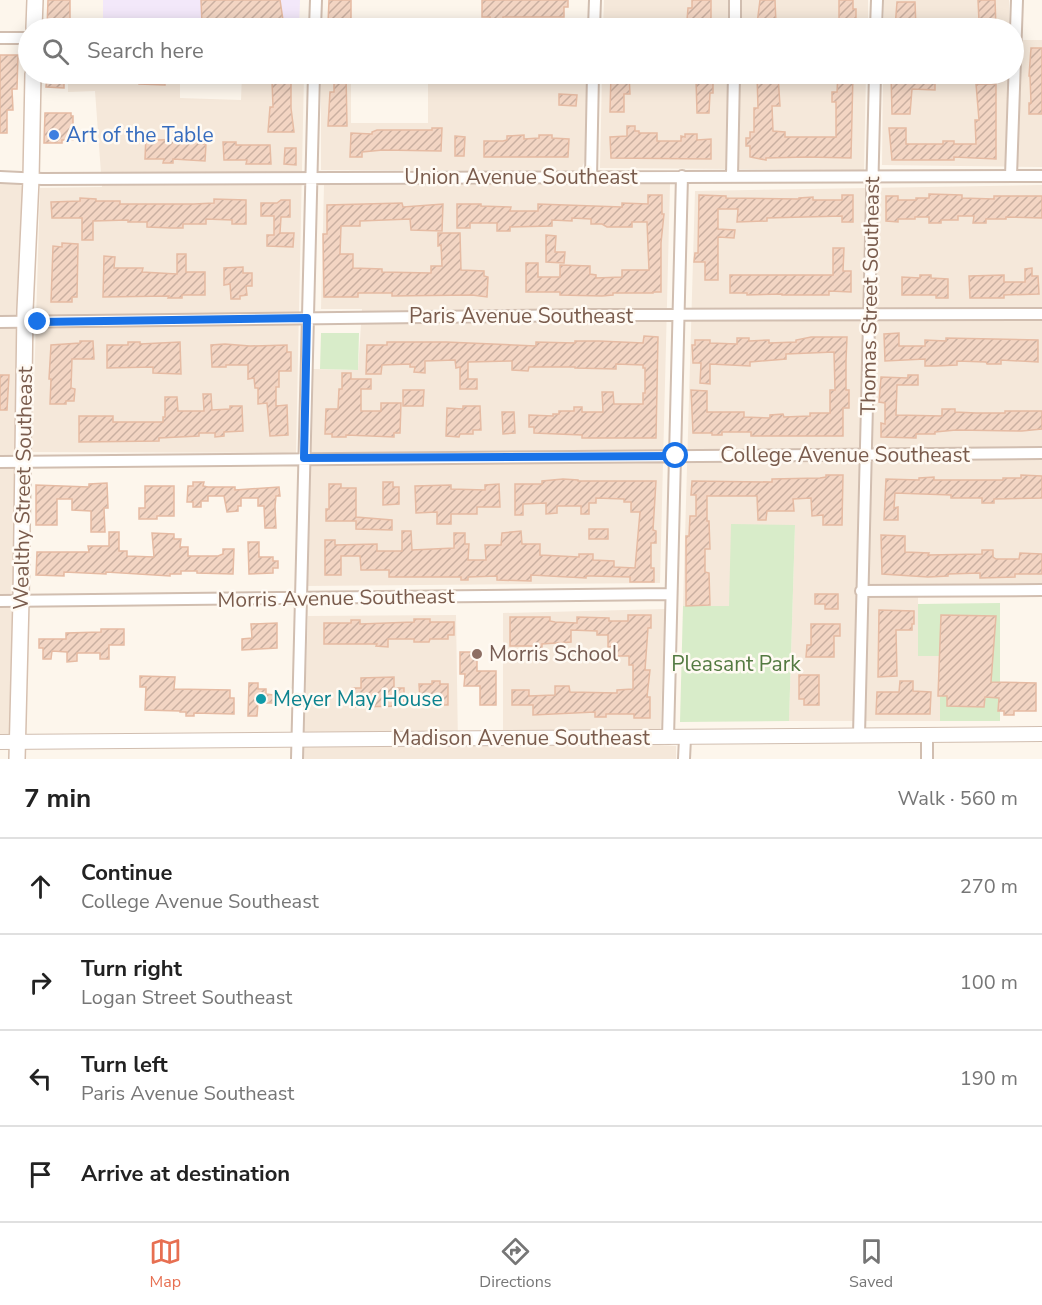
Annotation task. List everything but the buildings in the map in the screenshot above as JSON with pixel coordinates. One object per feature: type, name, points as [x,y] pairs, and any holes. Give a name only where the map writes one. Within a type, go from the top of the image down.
[{"type":"main road","points":[[34,18],[35,0]]},
{"type":"main road","name":"Wealthy Street Southeast","points":[[17,759],[25,322],[33,84]]},
{"type":"street","points":[[315,18],[316,0]]},
{"type":"street","points":[[594,18],[595,0]]},
{"type":"street","points":[[735,0],[735,18]]},
{"type":"street","points":[[876,18],[877,0]]},
{"type":"street","points":[[1016,18],[1017,0]]},
{"type":"street","points":[[0,38],[18,38]]},
{"type":"street","points":[[297,759],[314,84]]},
{"type":"street","points":[[591,177],[593,84]]},
{"type":"street","points":[[732,176],[734,84]]},
{"type":"street","name":"Thomas Street Southeast","points":[[859,735],[875,84]]},
{"type":"street","points":[[1011,176],[1014,84]]},
{"type":"street","name":"Union Avenue Southeast","points":[[0,177],[18,176],[31,179],[1042,176]]},
{"type":"street","points":[[668,738],[682,176]]},
{"type":"street","name":"Paris Avenue Southeast","points":[[0,322],[1042,314]]},
{"type":"street","name":"College Avenue Southeast","points":[[0,462],[1042,453]]},
{"type":"street","points":[[861,591],[1042,590]]},
{"type":"street","name":"Morris Avenue Southeast","points":[[0,601],[671,594]]},
{"type":"street","name":"Madison Avenue Southeast","points":[[0,742],[1042,734]]},
{"type":"street","points":[[927,735],[927,759]]},
{"type":"street","points":[[684,759],[685,738]]},
{"type":"shaded area","points":[[103,0],[300,0],[299,18],[103,18]]},
{"type":"shaded area","points":[[604,0],[868,0],[868,18],[603,18]]},
{"type":"shaded area","points":[[884,0],[1009,0],[1009,18],[884,18]]},
{"type":"shaded area","points":[[1024,40],[1042,40],[1042,167],[882,165],[883,84],[1024,84]]},
{"type":"shaded area","points":[[68,84],[180,84],[180,98],[241,100],[242,84],[304,84],[296,453],[32,452],[40,188],[102,187],[95,91],[68,92]]},
{"type":"shaded area","points":[[321,84],[351,84],[351,123],[428,123],[428,84],[587,84],[585,161],[581,169],[576,171],[321,170]]},
{"type":"shaded area","points":[[602,84],[866,84],[864,170],[600,168]]},
{"type":"shaded area","points":[[0,182],[14,182],[22,186],[18,744],[0,744]]},
{"type":"shaded area","points":[[670,184],[660,583],[306,586],[311,369],[358,370],[362,309],[321,309],[324,185]]},
{"type":"shaded area","points":[[1042,185],[1042,585],[918,586],[918,656],[940,656],[940,721],[789,721],[795,525],[729,606],[683,606],[695,191]]},
{"type":"shaded area","points":[[665,609],[660,745],[676,746],[676,759],[303,759],[308,616],[456,615],[458,745],[503,746],[503,613]]},
{"type":"green space","points":[[321,333],[359,333],[358,370],[320,369]]},
{"type":"green space","name":"Pleasant Park","points":[[731,524],[795,525],[789,721],[680,722],[683,606],[729,606]]},
{"type":"green space","points":[[1000,603],[1000,721],[940,721],[940,656],[918,656],[918,604]]},
{"type":"place","name":"Art of the Table","points":[[54,135]]},
{"type":"place","name":"Morris School","points":[[477,654]]},
{"type":"place","name":"Meyer May House","points":[[261,699]]},
{"type":"route","points":[[38,322],[307,318],[304,458],[676,456]]}]
